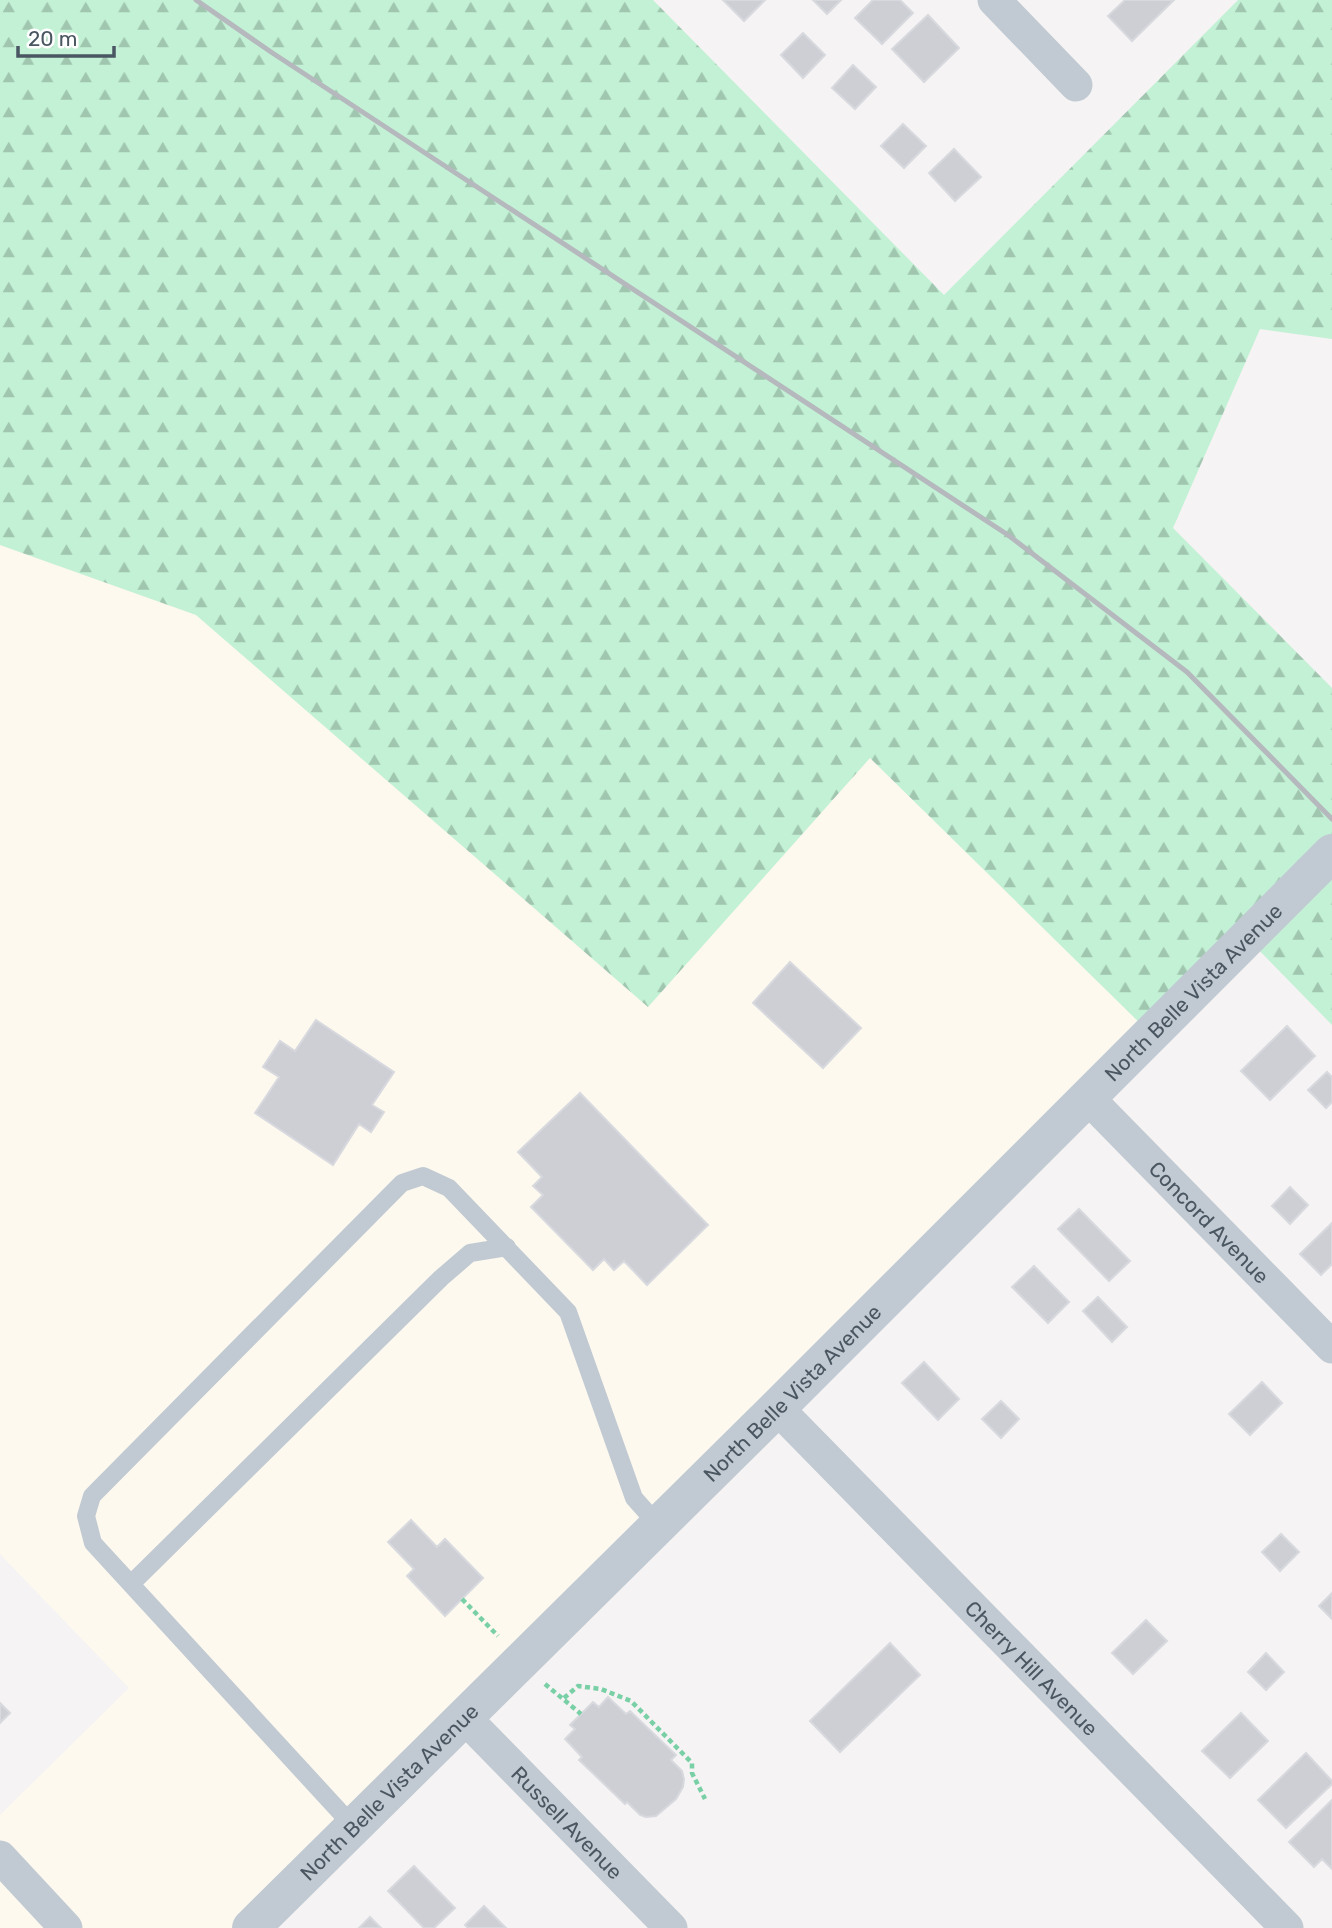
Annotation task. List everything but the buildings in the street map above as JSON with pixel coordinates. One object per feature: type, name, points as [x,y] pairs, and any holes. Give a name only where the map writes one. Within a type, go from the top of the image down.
[{"type":"street","points":[[994,0],[1076,85]]},
{"type":"street","name":"North Belle Vista Avenue","points":[[251,1928],[777,1408],[1332,853]]},
{"type":"street","name":"Concord Avenue","points":[[1087,1097],[1332,1347]]},
{"type":"street","name":"Cherry Hill Avenue","points":[[777,1408],[1287,1928]]},
{"type":"street","name":"Russell Avenue","points":[[463,1716],[671,1928]]},
{"type":"street","points":[[0,1857],[66,1928]]},
{"type":"lane","points":[[353,1826],[93,1543],[86,1516],[92,1496],[401,1183],[424,1175],[449,1188],[568,1312],[634,1498],[658,1525]]},
{"type":"lane","points":[[131,1584],[441,1278],[470,1253],[507,1247]]},
{"type":"path","points":[[462,1599],[502,1640]]},
{"type":"path","points":[[543,1682],[581,1714]]},
{"type":"path","points":[[564,1698],[578,1686],[601,1689],[631,1701],[692,1763],[692,1773],[705,1799]]},
{"type":"shaded area","points":[[0,545],[196,615],[648,1007],[870,758],[1151,1034],[251,1928],[0,1928],[0,1815],[129,1688],[0,1554]]},
{"type":"green space","points":[[0,0],[653,0],[944,295],[1238,0],[1332,0],[1332,339],[1260,329],[1173,528],[1332,688],[1332,1025],[1247,938],[1151,1034],[870,758],[648,1007],[196,615],[0,545]]},
{"type":"railway","points":[[196,0],[271,52],[1008,535],[1187,672],[1332,819]]}]
